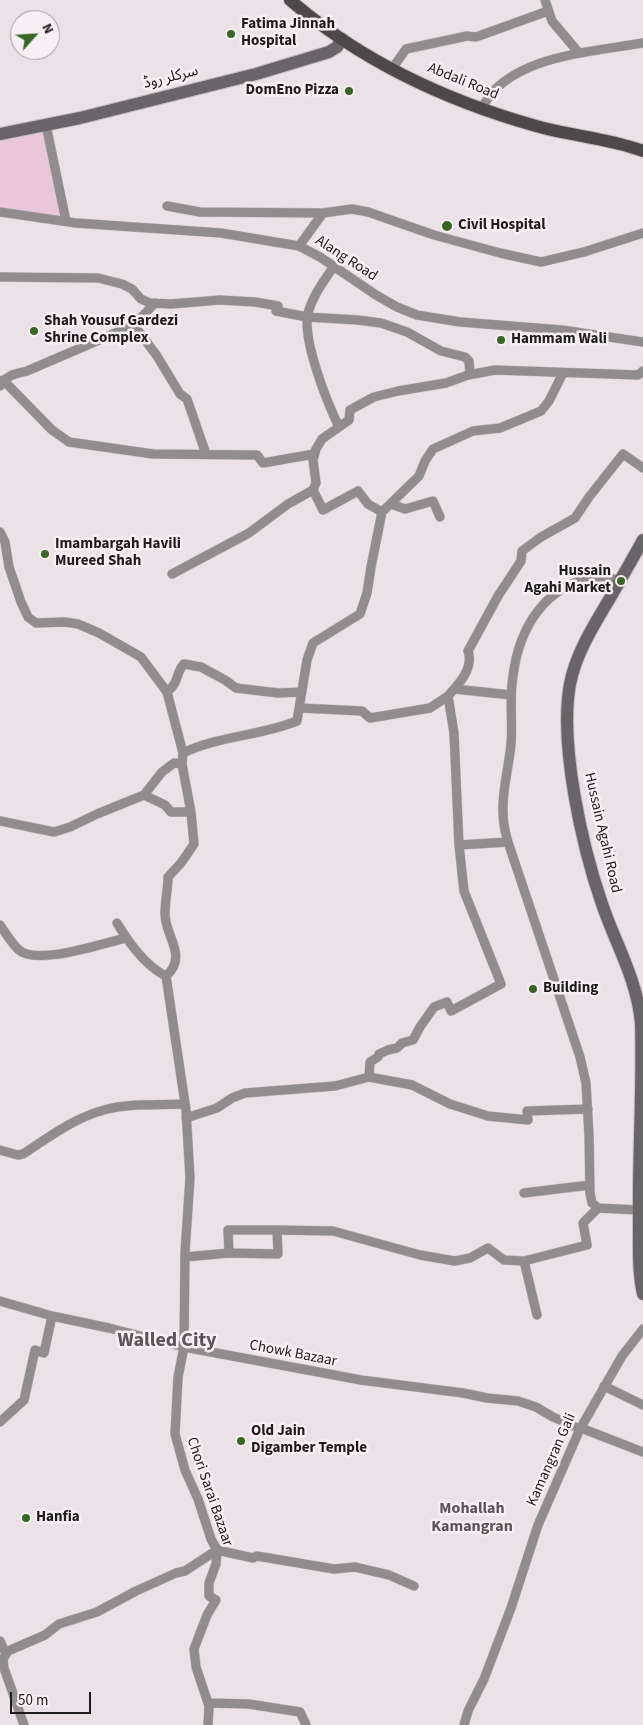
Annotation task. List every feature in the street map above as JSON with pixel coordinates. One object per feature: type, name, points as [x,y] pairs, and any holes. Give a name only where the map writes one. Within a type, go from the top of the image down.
[{"type":"main road","name":"Abdali Road","points":[[290,0],[310,17],[342,39],[392,69],[442,94],[480,109],[538,127],[610,141],[643,151]]},
{"type":"main road","name":"سرکلر روڈ","points":[[0,134],[46,125],[274,69],[330,52],[337,47],[342,39]]},
{"type":"main road","name":"Hussain Agahi Road","points":[[643,540],[592,629],[570,683],[568,708],[569,755],[584,839],[602,905],[638,995],[642,1052],[639,1279],[643,1294]]},
{"type":"street","points":[[545,0],[552,21],[579,54]]},
{"type":"street","points":[[392,69],[406,50],[467,36],[476,37],[548,11]]},
{"type":"street","points":[[480,109],[498,86],[525,68],[579,54],[643,43]]},
{"type":"street","points":[[46,125],[66,220]]},
{"type":"street","points":[[167,206],[200,212],[323,213],[352,209],[368,212],[434,235],[500,254],[541,262],[584,252],[643,233]]},
{"type":"street","name":"Alang Road","points":[[0,212],[66,220],[76,223],[221,233],[299,246],[334,266],[376,295],[397,307],[417,315],[460,322],[562,330],[643,342]]},
{"type":"street","points":[[299,246],[323,213]]},
{"type":"street","points":[[334,266],[316,292],[308,317],[308,339],[328,404],[339,427]]},
{"type":"street","points":[[0,277],[98,278],[122,284],[132,289],[141,299],[155,303],[171,304],[220,300],[255,302],[278,306],[276,311],[308,317],[381,323],[407,332],[441,351],[465,357],[469,361],[470,374]]},
{"type":"street","points":[[155,303],[134,325],[35,368],[10,375],[2,383],[52,430],[69,442],[153,454],[257,455],[263,463],[314,454]]},
{"type":"street","points":[[134,325],[157,356],[180,394],[187,399],[206,454]]},
{"type":"street","points":[[172,574],[249,533],[288,504],[313,490],[316,483],[314,454],[322,439],[349,420],[350,410],[374,397],[446,383],[470,374],[495,370],[516,369],[563,373],[638,375],[643,371]]},
{"type":"street","points":[[183,753],[204,745],[281,727],[296,721],[300,708],[307,660],[314,643],[360,614],[367,593],[382,512],[419,476],[425,461],[433,449],[474,431],[500,428],[541,411],[549,401],[563,373]]},
{"type":"street","points":[[300,708],[362,711],[370,718],[430,708],[452,693],[460,684],[467,671],[471,658],[468,651],[498,596],[521,561],[522,551],[541,537],[575,518],[623,454],[643,468]]},
{"type":"street","points":[[313,490],[323,510],[358,491],[368,504],[382,512]]},
{"type":"street","points":[[391,504],[405,509],[433,501],[440,517]]},
{"type":"street","points":[[0,532],[5,542],[9,567],[28,617],[36,623],[65,622],[78,624],[121,644],[141,657],[167,692],[183,753],[182,764],[191,812],[194,844],[181,863],[168,877],[164,914],[177,954],[170,972],[166,976],[153,970],[126,938],[117,923]]},
{"type":"street","points":[[619,580],[598,577],[570,585],[548,599],[531,620],[521,639],[516,656],[511,695],[511,743],[503,813],[508,842],[580,1057],[586,1083],[592,1203],[598,1208],[639,1210]]},
{"type":"street","points":[[167,692],[176,683],[180,668],[184,664],[201,668],[236,688],[278,693],[302,692]]},
{"type":"street","points":[[452,693],[511,695]]},
{"type":"street","points":[[369,1077],[370,1062],[378,1057],[379,1054],[413,1040],[434,1007],[447,1002],[451,1011],[501,984],[464,891],[459,845],[452,693]]},
{"type":"street","points":[[0,821],[54,832],[70,828],[97,814],[144,795],[162,772],[174,763],[182,764]]},
{"type":"street","points":[[144,795],[165,805],[172,812],[191,812]]},
{"type":"street","points":[[459,845],[508,842]]},
{"type":"street","points":[[0,925],[19,950],[32,956],[54,955],[126,938]]},
{"type":"street","name":"Chori Sarai Bazaar","points":[[166,976],[185,1104],[190,1178],[185,1257],[184,1347],[178,1377],[175,1434],[185,1470],[217,1550],[216,1564],[209,1582],[209,1596],[216,1600],[207,1614],[194,1649],[196,1667],[208,1703],[208,1725]]},
{"type":"street","points":[[186,1118],[217,1108],[232,1098],[245,1093],[335,1086],[369,1077],[412,1085],[450,1104],[488,1116],[528,1120],[527,1111],[588,1109]]},
{"type":"street","points":[[0,1150],[18,1155],[23,1154],[76,1120],[104,1110],[121,1107],[185,1104]]},
{"type":"street","points":[[524,1193],[590,1184]]},
{"type":"street","points":[[229,1253],[228,1230],[333,1231],[420,1254],[455,1261],[470,1258],[488,1248],[504,1260],[524,1261],[587,1244],[583,1223],[598,1208]]},
{"type":"street","points":[[185,1257],[229,1253],[278,1254],[277,1230]]},
{"type":"street","points":[[524,1261],[536,1315]]},
{"type":"street","name":"Chowk Bazaar","points":[[0,1301],[52,1316],[184,1347],[361,1380],[518,1401],[536,1407],[580,1429],[643,1452]]},
{"type":"street","points":[[0,1422],[24,1400],[34,1350],[44,1353],[52,1316]]},
{"type":"street","name":"Kamangran Gali","points":[[464,1725],[468,1711],[484,1679],[511,1608],[538,1525],[580,1429],[622,1356],[643,1329]]},
{"type":"street","points":[[604,1386],[643,1405]]},
{"type":"street","points":[[24,1725],[4,1668],[3,1659],[8,1651],[45,1635],[59,1624],[96,1612],[176,1573],[185,1572],[217,1550],[253,1558],[256,1556],[334,1569],[354,1567],[389,1575],[414,1586]]},
{"type":"street","points":[[0,1642],[6,1654]]},
{"type":"street","points":[[208,1703],[249,1704],[300,1712],[306,1725]]},
{"type":"shaded area","points":[[46,125],[66,221],[0,212],[0,133]]},
{"type":"place","name":"Fatima Jinnah Hospital","points":[[231,34]]},
{"type":"place","name":"DomEno Pizza","points":[[349,91]]},
{"type":"place","name":"Civil Hospital","points":[[447,226]]},
{"type":"place","name":"Shah Yousuf Gardezi Shrine Complex","points":[[34,331]]},
{"type":"place","name":"Hammam Wali","points":[[501,340]]},
{"type":"place","name":"Imambargah Havili Mureed Shah","points":[[45,554]]},
{"type":"place","name":"Hussain Agahi Market","points":[[621,581]]},
{"type":"place","name":"Building","points":[[533,989]]},
{"type":"place","name":"Old Jain Digamber Temple","points":[[241,1441]]},
{"type":"place","name":"Hanfia","points":[[26,1518]]},
{"type":"district","name":"Walled City","points":[[167,1342]]},
{"type":"district","name":"Mohallah Kamangran","points":[[472,1518]]}]
